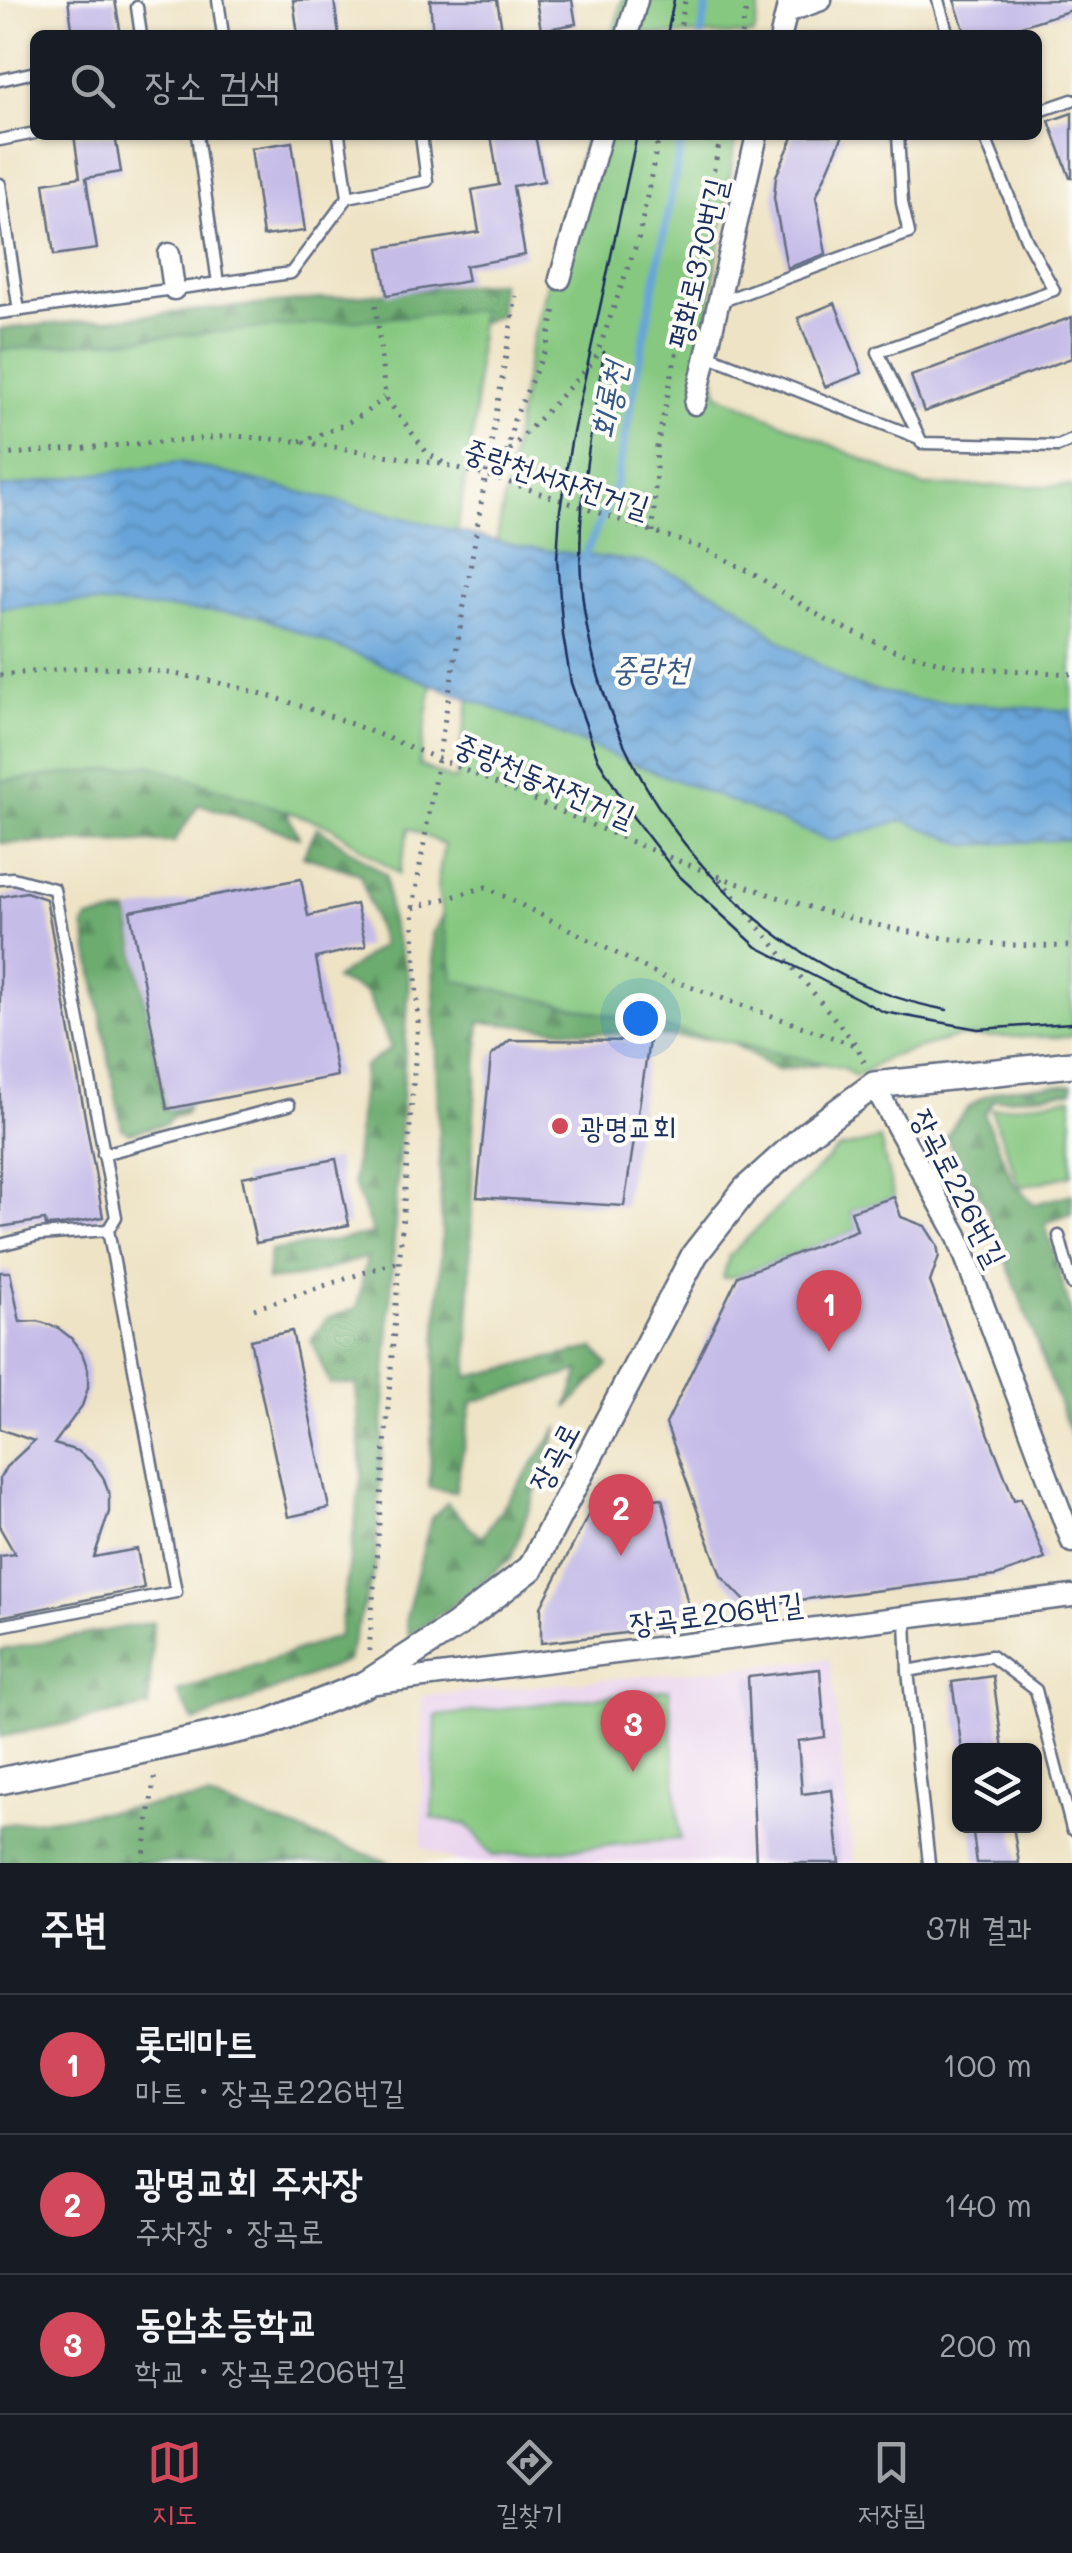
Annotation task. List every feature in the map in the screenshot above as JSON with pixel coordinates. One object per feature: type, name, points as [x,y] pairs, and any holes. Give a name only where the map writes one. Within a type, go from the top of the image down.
[{"type":"street","points":[[629,30],[637,0]]},
{"type":"street","points":[[788,6],[821,0]]},
{"type":"street","points":[[560,278],[600,140]]},
{"type":"street","name":"평화로370번길","points":[[694,404],[756,140]]},
{"type":"street","points":[[168,254],[174,290]]},
{"type":"street","points":[[874,1085],[1072,1064]]},
{"type":"street","name":"장곡로226번길","points":[[874,1085],[958,1236],[1072,1542]]},
{"type":"street","name":"장곡로","points":[[0,1781],[265,1724],[366,1684],[455,1626],[530,1568],[696,1254],[746,1188],[808,1134],[874,1085]]},
{"type":"street","name":"장곡로206번길","points":[[366,1684],[1072,1596]]},
{"type":"lane","points":[[218,0],[222,30]]},
{"type":"lane","points":[[938,0],[947,30]]},
{"type":"lane","points":[[137,7],[141,30]]},
{"type":"lane","points":[[0,80],[30,73]]},
{"type":"lane","points":[[1042,110],[1072,100]]},
{"type":"lane","points":[[0,140],[30,134]]},
{"type":"lane","points":[[198,140],[218,283]]},
{"type":"lane","points":[[341,140],[348,197]]},
{"type":"lane","points":[[0,313],[291,273],[348,197],[427,181],[422,140]]},
{"type":"lane","points":[[716,304],[910,234],[902,203],[898,140]]},
{"type":"lane","points":[[986,140],[1026,238],[1054,290],[878,352],[922,443],[1058,446],[1072,440]]},
{"type":"lane","points":[[0,184],[19,310]]},
{"type":"lane","points":[[706,355],[920,438]]},
{"type":"lane","points":[[0,880],[12,878],[54,888],[116,1217],[108,1230],[176,1592],[0,1626]]},
{"type":"lane","points":[[103,1154],[288,1105]]},
{"type":"lane","points":[[0,1244],[40,1235],[108,1230]]},
{"type":"lane","points":[[1059,1236],[1072,1284]]},
{"type":"lane","points":[[906,1618],[928,1863]]},
{"type":"lane","points":[[908,1671],[992,1656],[1036,1690],[1072,1829]]},
{"type":"path","points":[[680,30],[685,0]]},
{"type":"path","points":[[742,30],[748,0]]},
{"type":"path","points":[[506,454],[595,360],[639,237],[659,140]]},
{"type":"path","points":[[653,532],[657,448],[719,140]]},
{"type":"path","points":[[366,1684],[418,1022],[413,908],[516,296]]},
{"type":"path","points":[[498,480],[514,420],[547,346],[556,304]]},
{"type":"path","points":[[376,305],[385,398],[428,454],[447,465]]},
{"type":"path","points":[[297,442],[320,436],[368,413],[385,398]]},
{"type":"path","name":"중랑천서자전거길","points":[[0,455],[211,436],[297,442],[447,465],[705,549],[826,620],[893,650],[960,666],[1072,674]]},
{"type":"path","name":"중랑천동자전거길","points":[[0,674],[134,668],[225,683],[360,726],[718,876],[800,905],[915,932],[990,943],[1072,946]]},
{"type":"path","points":[[718,876],[857,1046],[874,1085]]},
{"type":"path","points":[[413,908],[486,886],[665,978],[857,1046]]},
{"type":"path","points":[[254,1309],[399,1262]]},
{"type":"path","points":[[144,1863],[158,1748]]},
{"type":"shaded area","points":[[830,1659],[854,1863],[460,1863],[422,1847],[422,1696]]},
{"type":"green space","points":[[622,0],[761,0],[755,30],[614,30]]},
{"type":"green space","points":[[585,140],[735,140],[706,331],[718,394],[922,486],[1072,486],[1072,1037],[957,1037],[889,1057],[856,1077],[843,1068],[454,980],[437,886],[444,845],[409,828],[399,874],[330,826],[149,765],[0,781],[0,350],[480,310],[475,419],[419,765],[455,781],[530,349]]},
{"type":"green space","points":[[500,282],[500,315],[461,330],[0,367],[0,329]]},
{"type":"green space","points":[[0,698],[282,803],[299,837],[199,804],[174,842],[0,843]]},
{"type":"green space","points":[[317,827],[386,875],[390,918],[409,979],[375,1569],[347,1661],[195,1722],[177,1692],[339,1636],[362,1473],[356,1384],[330,1384],[311,1340],[326,1319],[357,1308],[367,1257],[306,1276],[267,1280],[270,1251],[373,1234],[353,1182],[364,1067],[391,1048],[366,992],[335,979],[382,945],[360,874],[303,856]]},
{"type":"green space","points":[[448,906],[834,1062],[776,1070],[728,1040],[480,1022],[473,1129],[468,1377],[594,1348],[608,1365],[567,1408],[580,1371],[472,1402],[455,1492],[429,1488],[442,1236],[432,934]]},
{"type":"green space","points":[[128,912],[165,1110],[188,1107],[184,1114],[172,1117],[166,1124],[129,1133],[122,1129],[84,925],[88,919]]},
{"type":"green space","points":[[1072,1084],[1072,1091],[993,1100],[984,1115],[1015,1185],[1034,1204],[1072,1194],[1072,1214],[1045,1223],[1072,1316],[1072,1438],[986,1207],[946,1138],[970,1106],[984,1097],[1015,1087]]},
{"type":"green space","points":[[1072,1097],[1072,1175],[1020,1187],[991,1109]]},
{"type":"green space","points":[[880,1139],[894,1197],[851,1211],[857,1230],[738,1276],[723,1278],[729,1256],[838,1149]]},
{"type":"green space","points":[[559,1427],[511,1558],[409,1636],[406,1618],[431,1518],[447,1503],[481,1538]]},
{"type":"green space","points":[[153,1622],[149,1707],[0,1737],[0,1650]]},
{"type":"green space","points":[[669,1689],[680,1839],[493,1856],[468,1825],[432,1818],[436,1716]]},
{"type":"green space","points":[[208,1798],[391,1863],[0,1863],[0,1825]]},
{"type":"water","name":"중랑천","points":[[180,462],[520,547],[645,563],[690,580],[738,605],[780,641],[850,684],[916,700],[1072,711],[1072,839],[968,845],[903,820],[831,841],[256,615],[77,602],[0,608],[0,488]]},
{"type":"building","points":[[68,0],[115,0],[120,30],[72,30]]},
{"type":"building","points":[[293,0],[334,0],[338,30],[297,30]]},
{"type":"building","points":[[430,0],[497,0],[502,30],[433,30]]},
{"type":"building","points":[[536,0],[572,0],[576,24],[541,30]]},
{"type":"building","points":[[954,0],[1072,0],[1072,10],[1008,30],[964,30]]},
{"type":"building","points":[[1072,113],[1072,178],[1070,178],[1049,121]]},
{"type":"building","points":[[75,140],[116,140],[121,172],[86,178],[97,249],[54,255],[44,183],[80,177]]},
{"type":"building","points":[[492,140],[536,140],[544,181],[513,186],[525,255],[465,266],[468,281],[387,295],[379,248],[479,232],[472,190],[499,185]]},
{"type":"building","points":[[792,140],[841,140],[816,197],[826,254],[787,268],[774,198],[776,176]]},
{"type":"building","points":[[292,142],[305,231],[263,236],[251,148]]},
{"type":"building","points":[[835,303],[862,373],[825,387],[798,318]]},
{"type":"building","points":[[1072,317],[1072,358],[924,412],[911,376]]},
{"type":"building","points":[[301,879],[308,916],[356,904],[366,946],[316,958],[337,1076],[167,1109],[130,911]]},
{"type":"building","points":[[26,892],[46,899],[103,1217],[62,1225],[46,1226],[45,1220],[0,1227],[0,897]]},
{"type":"building","name":"광명교회","points":[[510,1040],[649,1041],[624,1206],[477,1197],[491,1056]]},
{"type":"building","points":[[336,1159],[349,1225],[256,1243],[242,1177]]},
{"type":"building","points":[[894,1197],[901,1217],[925,1226],[937,1245],[939,1256],[930,1282],[1014,1500],[1021,1498],[1045,1559],[996,1576],[750,1606],[721,1576],[666,1424],[738,1276],[857,1230],[851,1211]]},
{"type":"building","points":[[0,1272],[10,1272],[20,1322],[38,1321],[57,1327],[82,1353],[88,1370],[88,1388],[82,1406],[54,1444],[78,1451],[103,1477],[109,1494],[109,1512],[94,1557],[137,1549],[144,1588],[0,1617],[0,1556],[15,1554],[0,1528],[0,1478],[6,1467],[34,1441],[0,1429]]},
{"type":"building","points":[[292,1331],[329,1508],[288,1517],[250,1340]]},
{"type":"building","points":[[662,1498],[693,1625],[541,1643],[541,1607],[593,1506]]},
{"type":"building","points":[[820,1669],[825,1737],[798,1741],[802,1794],[832,1790],[840,1863],[756,1863],[748,1677]]},
{"type":"building","points":[[993,1676],[1002,1743],[961,1743],[952,1682]]},
{"type":"building","points":[[973,1833],[1014,1833],[1019,1863],[977,1863]]},
{"type":"waterway","name":"회룡천","points":[[702,30],[708,0]]},
{"type":"waterway","name":"회룡천","points":[[582,562],[616,484],[682,140]]},
{"type":"tram line","points":[[668,30],[674,0]]},
{"type":"tram line","points":[[636,140],[560,510],[557,559],[563,635],[571,683],[598,759],[633,817],[677,874],[757,947],[884,1012],[978,1029],[1072,1023]]},
{"type":"tram line","points":[[604,352],[585,480],[581,577],[599,679],[625,746],[660,809],[704,867],[755,917],[813,959],[878,991],[947,1010]]},
{"type":"place","name":"광명교회","points":[[560,1126]]},
{"type":"place","name":"롯데마트","points":[[829,1352]]},
{"type":"place","name":"광명교회 주차장","points":[[621,1556]]},
{"type":"place","name":"동암초등학교","points":[[633,1772]]}]
